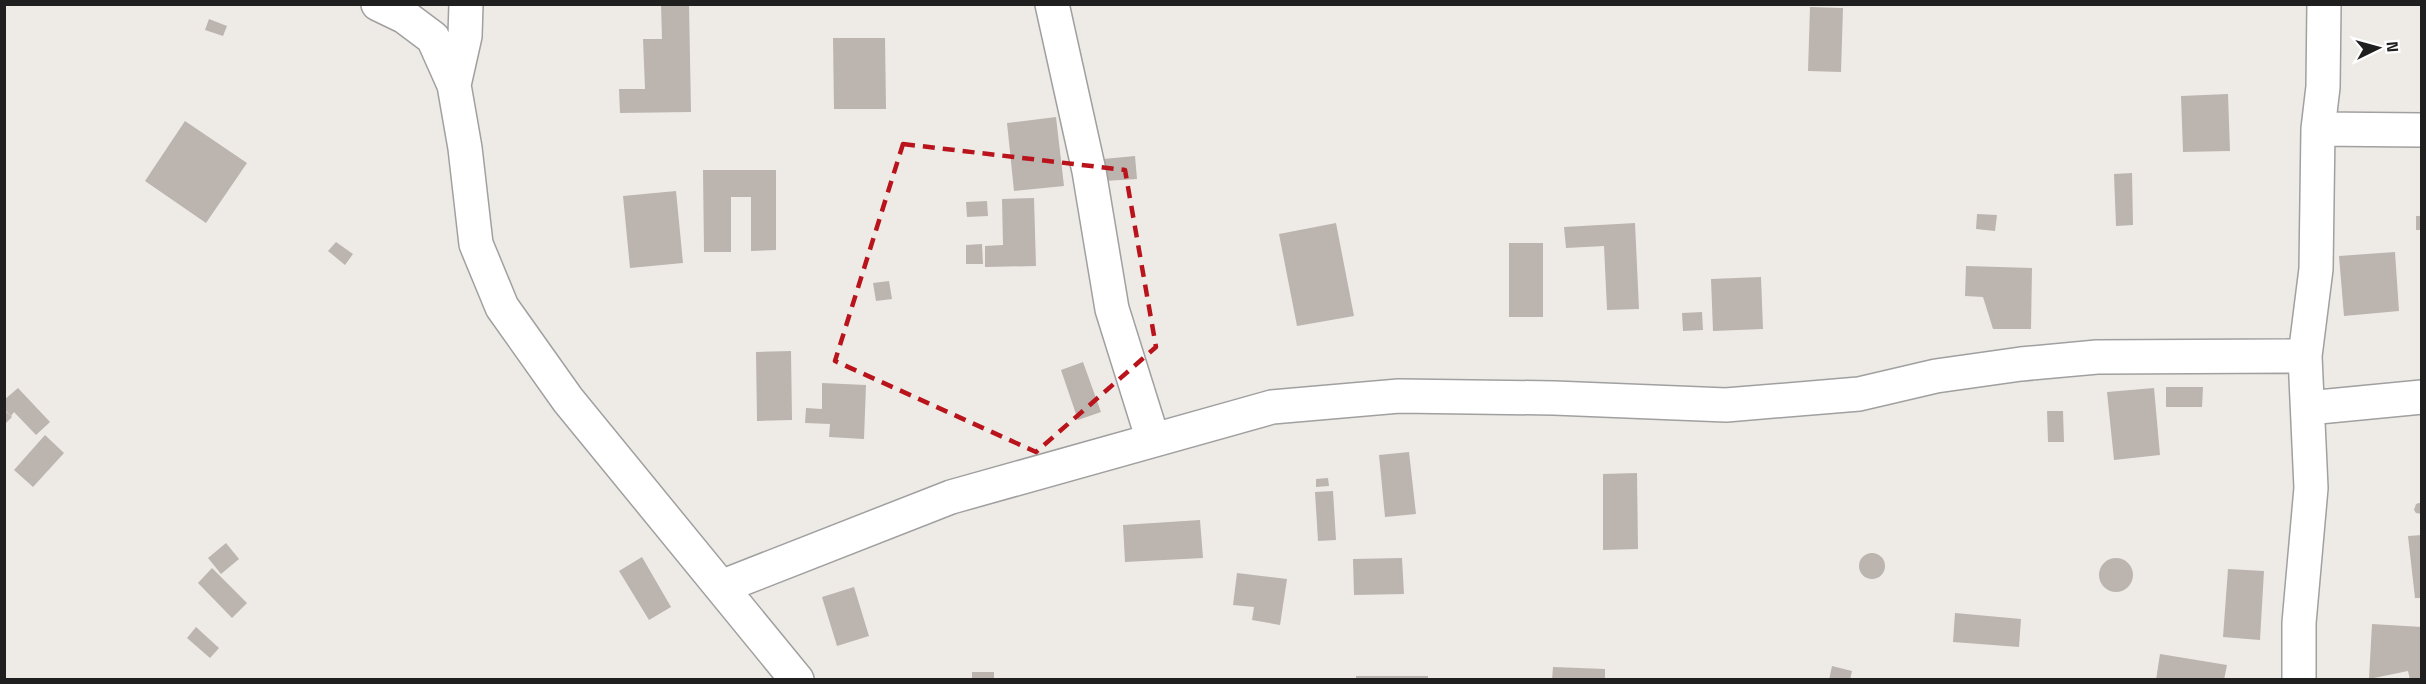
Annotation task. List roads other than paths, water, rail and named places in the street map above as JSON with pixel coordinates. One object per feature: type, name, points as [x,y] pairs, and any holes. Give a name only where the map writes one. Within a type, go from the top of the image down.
[{"type":"street","points":[[378,4],[405,17],[433,38],[454,85],[465,148],[476,244],[502,307],[568,400],[797,680]]},
{"type":"street","points":[[454,85],[465,36],[466,4]]},
{"type":"street","points":[[1052,4],[1089,171],[1112,309],[1152,440]]},
{"type":"street","points":[[2299,680],[2299,623],[2311,488],[2305,356],[2316,269],[2318,129],[2323,87],[2324,4]]},
{"type":"street","points":[[2318,129],[2421,130]]},
{"type":"street","points":[[721,587],[951,497],[1272,407],[1399,396],[1554,398],[1726,405],[1859,393],[1936,376],[2021,364],[2097,357],[2305,356]]},
{"type":"street","points":[[2308,408],[2421,397]]}]
